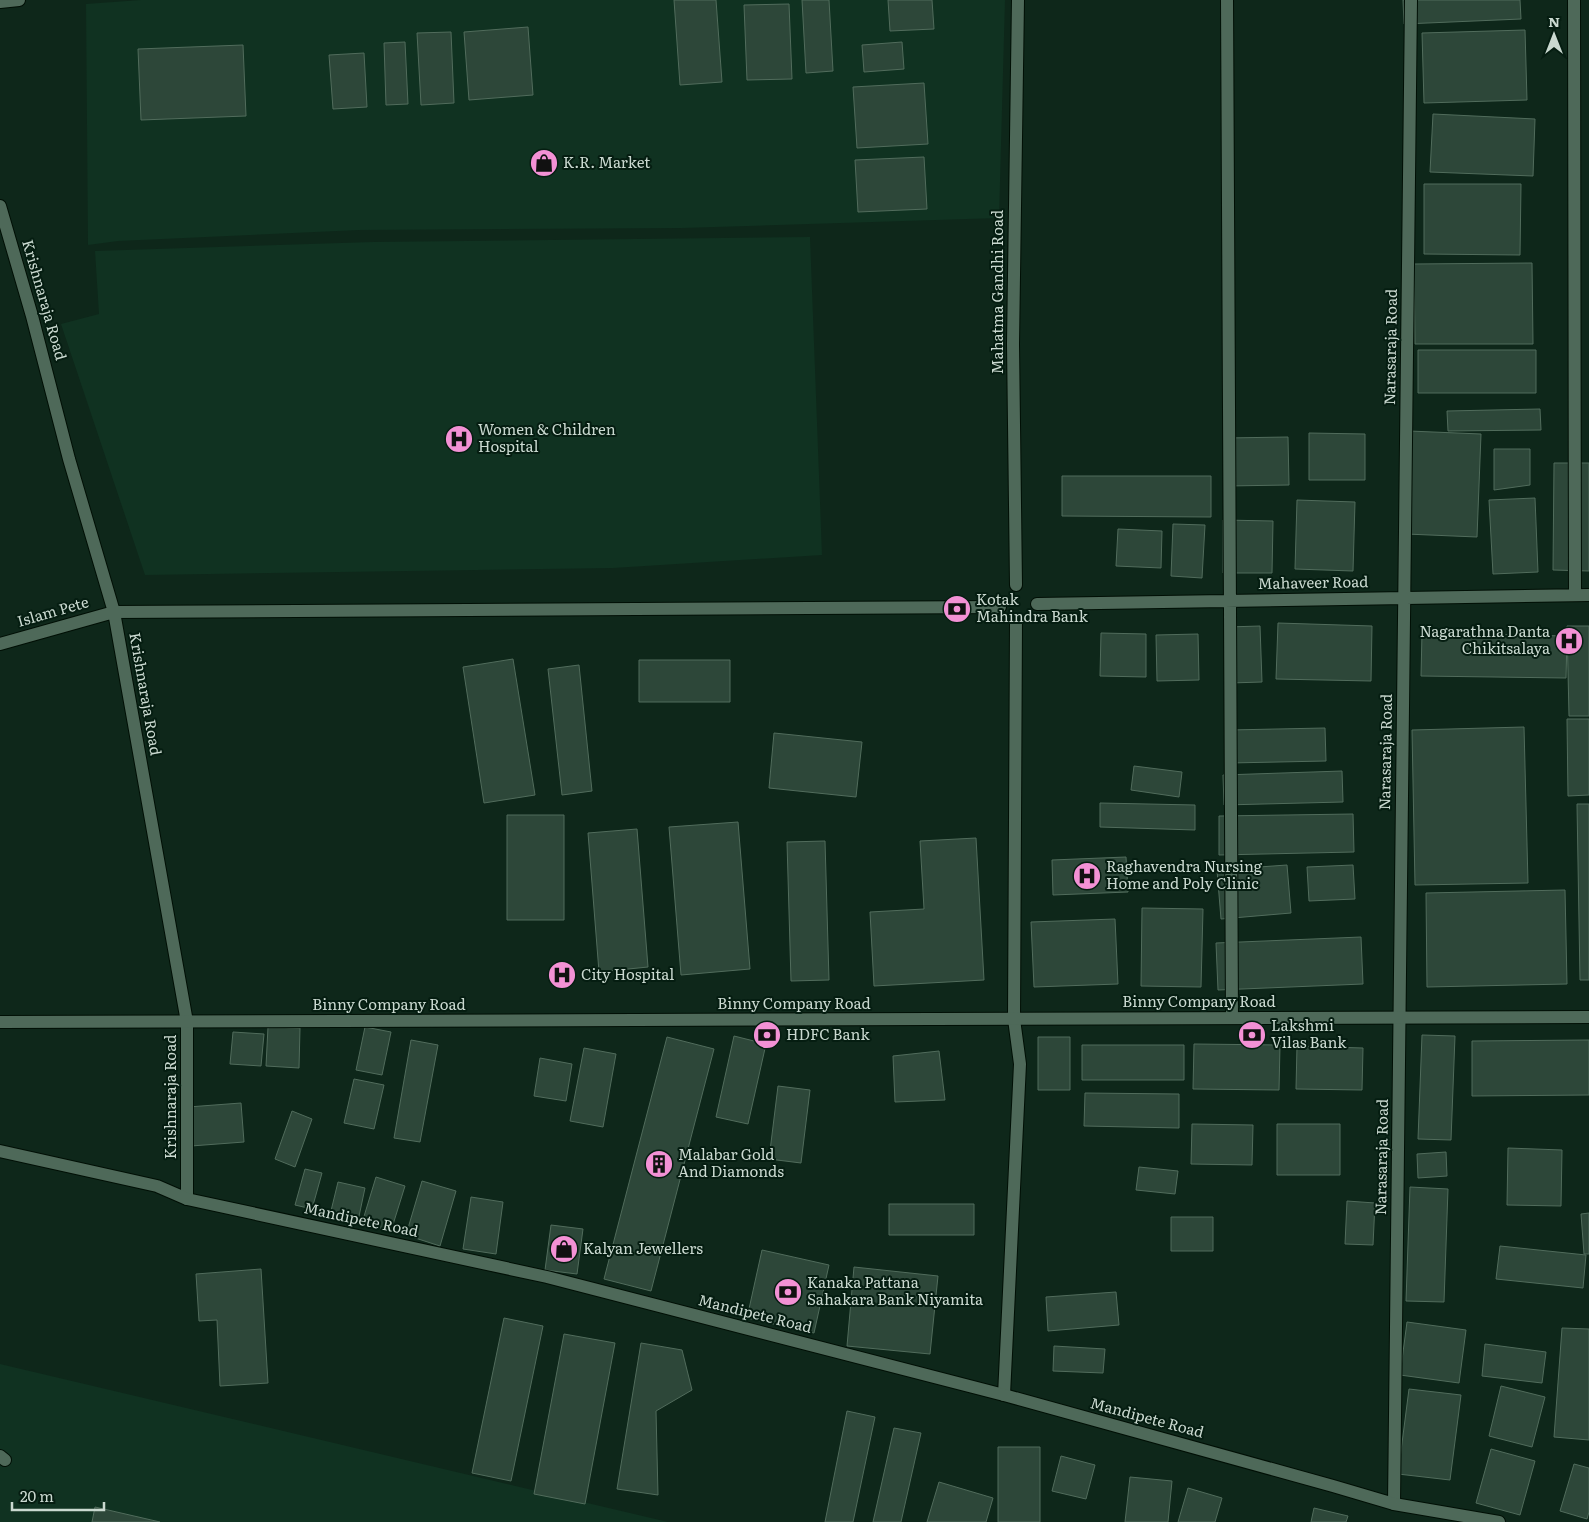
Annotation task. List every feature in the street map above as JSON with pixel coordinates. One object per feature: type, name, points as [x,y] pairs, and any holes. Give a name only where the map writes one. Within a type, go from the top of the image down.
[{"type":"street","points":[[0,2],[19,0]]},
{"type":"street","name":"Mahatma Gandhi Road","points":[[1016,585],[1013,344],[1018,0]]},
{"type":"street","points":[[1227,0],[1232,1018]]},
{"type":"street","name":"Narasaraja Road","points":[[1394,1504],[1411,0]]},
{"type":"street","points":[[1574,0],[1575,595]]},
{"type":"street","name":"Krishnaraja Road","points":[[0,206],[32,316],[69,459],[114,612],[187,1022],[187,1199]]},
{"type":"street","name":"Mahaveer Road","points":[[1037,604],[1589,595]]},
{"type":"street","name":"Islam Pete","points":[[0,644],[114,612],[1000,607]]},
{"type":"street","points":[[1004,1395],[1020,1064],[1014,1019],[1016,622]]},
{"type":"street","name":"Binny Company Road","points":[[0,1022],[1589,1017]]},
{"type":"street","name":"Mandipete Road","points":[[0,1151],[157,1186],[187,1199],[547,1277],[1004,1395],[1394,1504],[1499,1522]]},
{"type":"shaded area","name":"K.R. Market","points":[[141,0],[1005,0],[999,218],[682,228],[359,230],[118,241],[88,245],[86,4]]},
{"type":"shaded area","name":"Women & Children Hospital","points":[[810,237],[822,555],[613,568],[145,575],[61,324],[99,314],[95,251],[373,242]]},
{"type":"shaded area","points":[[0,1364],[668,1522],[0,1522]]},
{"type":"building","points":[[674,0],[716,0],[722,82],[680,85]]},
{"type":"building","points":[[802,0],[829,0],[833,71],[806,73]]},
{"type":"building","points":[[888,0],[932,0],[934,29],[890,31]]},
{"type":"building","points":[[1403,0],[1520,0],[1521,19],[1404,24]]},
{"type":"building","points":[[789,4],[792,79],[747,80],[744,5]]},
{"type":"building","points":[[528,27],[533,95],[469,100],[464,32]]},
{"type":"building","points":[[1525,30],[1527,100],[1424,103],[1422,33]]},
{"type":"building","points":[[451,32],[454,103],[421,105],[417,33]]},
{"type":"building","points":[[405,42],[408,104],[386,105],[384,43]]},
{"type":"building","points":[[902,42],[904,69],[864,72],[862,45]]},
{"type":"building","points":[[243,45],[246,116],[141,120],[138,49]]},
{"type":"building","points":[[364,53],[367,107],[333,109],[329,55]]},
{"type":"building","points":[[924,83],[928,144],[857,148],[853,87]]},
{"type":"building","points":[[1433,114],[1535,119],[1533,176],[1430,172]]},
{"type":"building","points":[[924,157],[927,209],[858,212],[855,160]]},
{"type":"building","points":[[1424,184],[1521,184],[1520,255],[1424,254]]},
{"type":"building","points":[[1532,263],[1533,344],[1415,344],[1414,264]]},
{"type":"building","points":[[1418,350],[1536,350],[1536,393],[1418,393]]},
{"type":"building","points":[[1540,409],[1541,430],[1448,431],[1447,411]]},
{"type":"building","points":[[1409,431],[1481,434],[1477,537],[1406,534]]},
{"type":"building","points":[[1309,433],[1365,434],[1365,480],[1309,480]]},
{"type":"building","points":[[1288,437],[1289,485],[1227,486],[1226,438]]},
{"type":"building","points":[[1494,449],[1530,449],[1530,485],[1494,490]]},
{"type":"building","points":[[1554,463],[1589,463],[1589,571],[1553,570]]},
{"type":"building","points":[[1062,476],[1211,476],[1211,517],[1062,516]]},
{"type":"building","points":[[1535,498],[1538,572],[1493,574],[1489,500]]},
{"type":"building","points":[[1297,500],[1355,502],[1353,571],[1295,569]]},
{"type":"building","points":[[1223,520],[1273,521],[1272,573],[1223,573]]},
{"type":"building","points":[[1173,524],[1205,525],[1202,578],[1171,576]]},
{"type":"building","points":[[1118,529],[1162,531],[1161,568],[1116,566]]},
{"type":"building","points":[[1278,623],[1372,626],[1371,681],[1276,679]]},
{"type":"building","points":[[1260,626],[1262,682],[1230,683],[1227,627]]},
{"type":"building","points":[[1567,626],[1589,626],[1589,716],[1569,716]]},
{"type":"building","points":[[1101,633],[1146,634],[1146,677],[1100,676]]},
{"type":"building","points":[[1422,633],[1567,636],[1566,678],[1421,676]]},
{"type":"building","points":[[1198,634],[1199,680],[1157,681],[1156,635]]},
{"type":"building","points":[[513,659],[535,795],[484,803],[463,667]]},
{"type":"building","points":[[639,660],[730,660],[730,702],[639,702]]},
{"type":"building","points":[[579,665],[592,791],[562,795],[548,669]]},
{"type":"building","points":[[1567,719],[1589,719],[1589,795],[1568,796]]},
{"type":"building","points":[[1524,727],[1528,883],[1415,885],[1412,730]]},
{"type":"building","points":[[1325,728],[1326,761],[1230,763],[1229,730]]},
{"type":"building","points":[[774,733],[862,742],[856,797],[769,788]]},
{"type":"building","points":[[1134,766],[1182,772],[1179,797],[1131,790]]},
{"type":"building","points":[[1342,771],[1343,802],[1224,805],[1223,775]]},
{"type":"building","points":[[1100,803],[1195,805],[1195,830],[1100,827]]},
{"type":"building","points":[[1577,804],[1589,804],[1589,980],[1580,980]]},
{"type":"building","points":[[1353,814],[1354,852],[1219,855],[1219,816]]},
{"type":"building","points":[[507,815],[564,815],[564,920],[507,920]]},
{"type":"building","points":[[738,822],[750,969],[681,975],[669,827]]},
{"type":"building","points":[[637,829],[648,967],[599,972],[588,833]]},
{"type":"building","points":[[976,838],[984,980],[874,986],[870,912],[924,909],[920,841]]},
{"type":"building","points":[[825,841],[829,980],[791,981],[787,842]]},
{"type":"building","points":[[1126,857],[1128,892],[1053,895],[1052,860]]},
{"type":"building","points":[[1287,865],[1291,913],[1221,919],[1217,870]]},
{"type":"building","points":[[1353,865],[1355,899],[1309,901],[1307,867]]},
{"type":"building","points":[[1565,890],[1567,984],[1427,987],[1426,893]]},
{"type":"building","points":[[1142,908],[1203,909],[1201,987],[1141,986]]},
{"type":"building","points":[[1115,919],[1118,984],[1034,987],[1031,922]]},
{"type":"building","points":[[1361,937],[1363,984],[1218,990],[1216,943]]},
{"type":"building","points":[[268,1027],[300,1028],[299,1068],[266,1066]]},
{"type":"building","points":[[365,1027],[391,1032],[382,1075],[356,1070]]},
{"type":"building","points":[[233,1032],[264,1034],[261,1066],[230,1064]]},
{"type":"building","points":[[1422,1035],[1455,1036],[1451,1140],[1418,1139]]},
{"type":"building","points":[[734,1036],[766,1044],[748,1124],[716,1117]]},
{"type":"building","name":"Malabar Gold And Diamonds","points":[[667,1037],[714,1049],[651,1291],[604,1279]]},
{"type":"building","points":[[1038,1037],[1070,1037],[1070,1090],[1038,1090]]},
{"type":"building","points":[[411,1040],[438,1045],[420,1142],[394,1138]]},
{"type":"building","points":[[1589,1040],[1589,1095],[1472,1096],[1472,1041]]},
{"type":"building","points":[[1194,1044],[1280,1045],[1279,1090],[1193,1089]]},
{"type":"building","points":[[1082,1045],[1184,1045],[1184,1080],[1082,1080]]},
{"type":"building","points":[[1297,1046],[1363,1048],[1362,1090],[1296,1089]]},
{"type":"building","points":[[584,1048],[616,1054],[603,1127],[570,1121]]},
{"type":"building","points":[[939,1051],[945,1100],[895,1102],[893,1056]]},
{"type":"building","points":[[540,1058],[572,1064],[566,1101],[534,1096]]},
{"type":"building","points":[[354,1079],[384,1085],[374,1129],[344,1123]]},
{"type":"building","points":[[778,1086],[810,1090],[801,1163],[769,1159]]},
{"type":"building","points":[[1085,1093],[1179,1094],[1179,1128],[1084,1126]]},
{"type":"building","points":[[241,1103],[244,1142],[191,1146],[188,1107]]},
{"type":"building","points":[[292,1111],[312,1119],[295,1167],[275,1159]]},
{"type":"building","points":[[1192,1124],[1253,1125],[1252,1165],[1191,1164]]},
{"type":"building","points":[[1277,1124],[1340,1124],[1340,1175],[1277,1175]]},
{"type":"building","points":[[1508,1148],[1562,1150],[1561,1206],[1507,1205]]},
{"type":"building","points":[[1446,1152],[1447,1176],[1418,1178],[1417,1154]]},
{"type":"building","points":[[1139,1167],[1178,1171],[1175,1194],[1136,1190]]},
{"type":"building","points":[[305,1169],[322,1173],[312,1209],[295,1205]]},
{"type":"building","points":[[376,1177],[405,1186],[391,1231],[362,1223]]},
{"type":"building","points":[[422,1181],[456,1191],[440,1246],[406,1235]]},
{"type":"building","points":[[338,1182],[365,1188],[358,1221],[330,1215]]},
{"type":"building","points":[[1410,1187],[1448,1189],[1444,1302],[1406,1301]]},
{"type":"building","points":[[471,1197],[503,1202],[496,1254],[463,1249]]},
{"type":"building","points":[[1347,1201],[1375,1203],[1373,1245],[1345,1244]]},
{"type":"building","points":[[889,1204],[974,1204],[974,1235],[889,1235]]},
{"type":"building","points":[[1589,1213],[1589,1254],[1584,1254],[1581,1214]]},
{"type":"building","points":[[1171,1217],[1213,1217],[1213,1251],[1171,1251]]},
{"type":"building","name":"Kalyan Jewellers","points":[[551,1225],[583,1229],[577,1274],[545,1270]]},
{"type":"building","points":[[1500,1246],[1586,1255],[1583,1288],[1496,1279]]},
{"type":"building","name":"Kanaka Pattana Sahakara Bank Niyamita","points":[[762,1250],[829,1265],[814,1333],[747,1318]]},
{"type":"building","points":[[854,1267],[938,1276],[930,1354],[847,1346]]},
{"type":"building","points":[[261,1269],[268,1383],[220,1386],[217,1320],[199,1321],[196,1274]]},
{"type":"building","points":[[1116,1292],[1119,1325],[1048,1331],[1046,1297]]},
{"type":"building","points":[[504,1318],[543,1326],[511,1481],[472,1473]]},
{"type":"building","points":[[1407,1322],[1466,1330],[1459,1383],[1400,1375]]},
{"type":"building","points":[[1562,1328],[1589,1329],[1589,1440],[1554,1437]]},
{"type":"building","points":[[564,1334],[615,1343],[585,1504],[534,1494]]},
{"type":"building","points":[[641,1343],[682,1350],[692,1390],[656,1411],[658,1495],[617,1489]]},
{"type":"building","points":[[1485,1344],[1546,1352],[1542,1383],[1482,1376]]},
{"type":"building","points":[[1054,1346],[1105,1349],[1103,1373],[1053,1371]]},
{"type":"building","points":[[1501,1386],[1545,1397],[1532,1447],[1489,1436]]},
{"type":"building","points":[[1409,1389],[1461,1395],[1450,1480],[1398,1474]]},
{"type":"building","points":[[847,1411],[875,1417],[853,1522],[825,1522]]},
{"type":"building","points":[[894,1428],[921,1433],[901,1522],[873,1522]]},
{"type":"building","points":[[998,1447],[1040,1447],[1040,1522],[998,1522]]},
{"type":"building","points":[[1491,1449],[1535,1461],[1520,1515],[1476,1503]]},
{"type":"building","points":[[1061,1456],[1095,1465],[1086,1499],[1052,1491]]},
{"type":"building","points":[[1574,1464],[1589,1468],[1589,1512],[1587,1519],[1560,1511]]},
{"type":"building","points":[[1130,1477],[1172,1481],[1168,1522],[1125,1522]]},
{"type":"building","points":[[939,1482],[993,1498],[986,1522],[927,1522]]},
{"type":"building","points":[[1188,1488],[1222,1498],[1215,1522],[1178,1522]]},
{"type":"building","points":[[95,1507],[160,1522],[92,1522]]},
{"type":"building","points":[[1314,1508],[1348,1516],[1346,1522],[1311,1522]]},
{"type":"place","name":"K.R. Market","points":[[544,163]]},
{"type":"place","name":"Women & Children Hospital","points":[[459,439]]},
{"type":"place","name":"Kotak Mahindra Bank","points":[[957,609]]},
{"type":"place","name":"Nagarathna Danta Chikitsalaya","points":[[1569,641]]},
{"type":"place","name":"Raghavendra Nursing Home and Poly Clinic","points":[[1087,876]]},
{"type":"place","name":"City Hospital","points":[[562,975]]},
{"type":"place","name":"HDFC Bank","points":[[767,1035]]},
{"type":"place","name":"Lakshmi Vilas Bank","points":[[1252,1035]]},
{"type":"place","name":"Malabar Gold And Diamonds","points":[[659,1164]]},
{"type":"place","name":"Kalyan Jewellers","points":[[564,1249]]},
{"type":"place","name":"Kanaka Pattana Sahakara Bank Niyamita","points":[[788,1292]]}]
